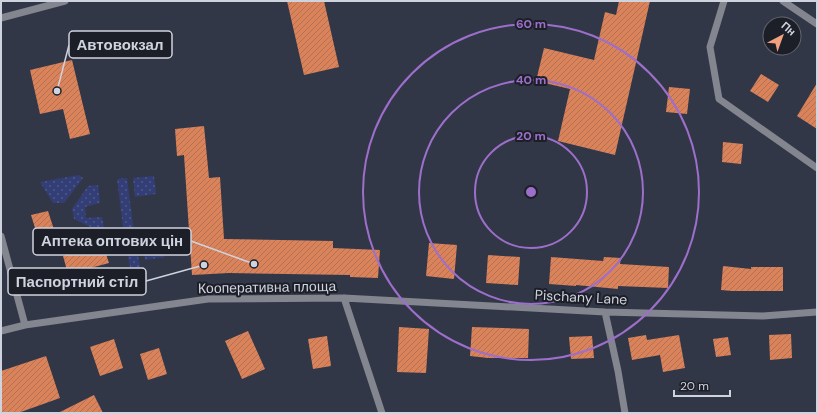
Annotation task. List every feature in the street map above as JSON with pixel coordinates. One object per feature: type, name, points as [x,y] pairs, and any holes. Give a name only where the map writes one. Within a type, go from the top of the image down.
[{"type":"street","points":[[1,18],[65,1]]},
{"type":"street","points":[[724,1],[710,48],[720,99],[817,168]]},
{"type":"street","points":[[783,1],[817,24]]},
{"type":"street","points":[[1,236],[25,325]]},
{"type":"street","points":[[344,298],[382,413]]},
{"type":"street","name":"Кооперативна площа","points":[[1,330],[25,325],[208,299],[344,298]]},
{"type":"street","name":"Pischany Lane","points":[[344,298],[605,312],[764,316],[817,312]]},
{"type":"street","points":[[605,312],[618,371],[625,413]]},
{"type":"shaded area","points":[[79,175],[83,178],[64,203],[53,203],[40,182]]},
{"type":"shaded area","points":[[154,176],[156,194],[135,197],[133,178]]},
{"type":"shaded area","points":[[127,178],[134,233],[124,234],[117,179]]},
{"type":"shaded area","points":[[98,185],[100,203],[85,207],[86,218],[102,217],[105,234],[74,219],[72,209],[88,186]]},
{"type":"shaded area","points":[[162,237],[165,257],[145,260],[142,240]]},
{"type":"shaded area","points":[[135,240],[141,271],[131,272],[125,242]]},
{"type":"building","points":[[287,1],[324,1],[339,67],[304,75]]},
{"type":"building","points":[[619,1],[650,1],[615,155],[558,141],[570,89],[536,81],[544,48],[594,60],[605,12],[616,15]]},
{"type":"building","points":[[72,60],[90,134],[70,139],[63,109],[40,114],[30,70]]},
{"type":"building","points":[[761,74],[779,85],[768,102],[750,91]]},
{"type":"building","points":[[817,83],[817,129],[797,116]]},
{"type":"building","points":[[669,87],[690,89],[687,114],[666,112]]},
{"type":"building","points":[[204,126],[209,178],[220,177],[224,239],[333,241],[333,248],[380,250],[378,278],[350,277],[350,275],[229,273],[192,275],[184,155],[177,156],[175,129]]},
{"type":"building","points":[[723,142],[743,144],[741,164],[722,162]]},
{"type":"building","points":[[48,211],[57,239],[40,244],[31,215]]},
{"type":"building","points":[[429,243],[457,245],[454,279],[426,276]]},
{"type":"building","points":[[103,245],[109,263],[68,274],[63,256]]},
{"type":"building","points":[[488,255],[520,257],[518,285],[486,283]]},
{"type":"building","points":[[551,257],[603,261],[604,257],[621,258],[620,264],[669,267],[668,288],[618,286],[618,289],[549,284]]},
{"type":"building","points":[[723,266],[751,269],[751,267],[783,267],[783,291],[721,290]]},
{"type":"building","points":[[399,327],[429,329],[426,373],[397,372]]},
{"type":"building","points":[[472,327],[529,329],[528,358],[488,358],[470,356]]},
{"type":"building","points":[[248,331],[265,369],[242,379],[225,341]]},
{"type":"building","points":[[791,334],[792,358],[770,360],[769,335]]},
{"type":"building","points":[[646,335],[647,340],[679,335],[685,368],[663,372],[660,355],[632,360],[628,338]]},
{"type":"building","points":[[327,336],[331,366],[313,369],[308,339]]},
{"type":"building","points":[[592,336],[594,358],[571,359],[569,337]]},
{"type":"building","points":[[728,337],[731,355],[716,357],[713,339]]},
{"type":"building","points":[[114,339],[123,368],[100,376],[90,347]]},
{"type":"building","points":[[159,348],[167,374],[148,380],[140,354]]},
{"type":"building","points":[[46,356],[60,398],[18,413],[1,413],[1,371]]},
{"type":"building","points":[[94,395],[103,413],[58,413]]},
{"type":"place","name":"Автовокзал","points":[[57,91]]},
{"type":"place","name":"Аптека оптових цін","points":[[254,264]]},
{"type":"place","name":"Паспортний стіл","points":[[204,265]]}]
